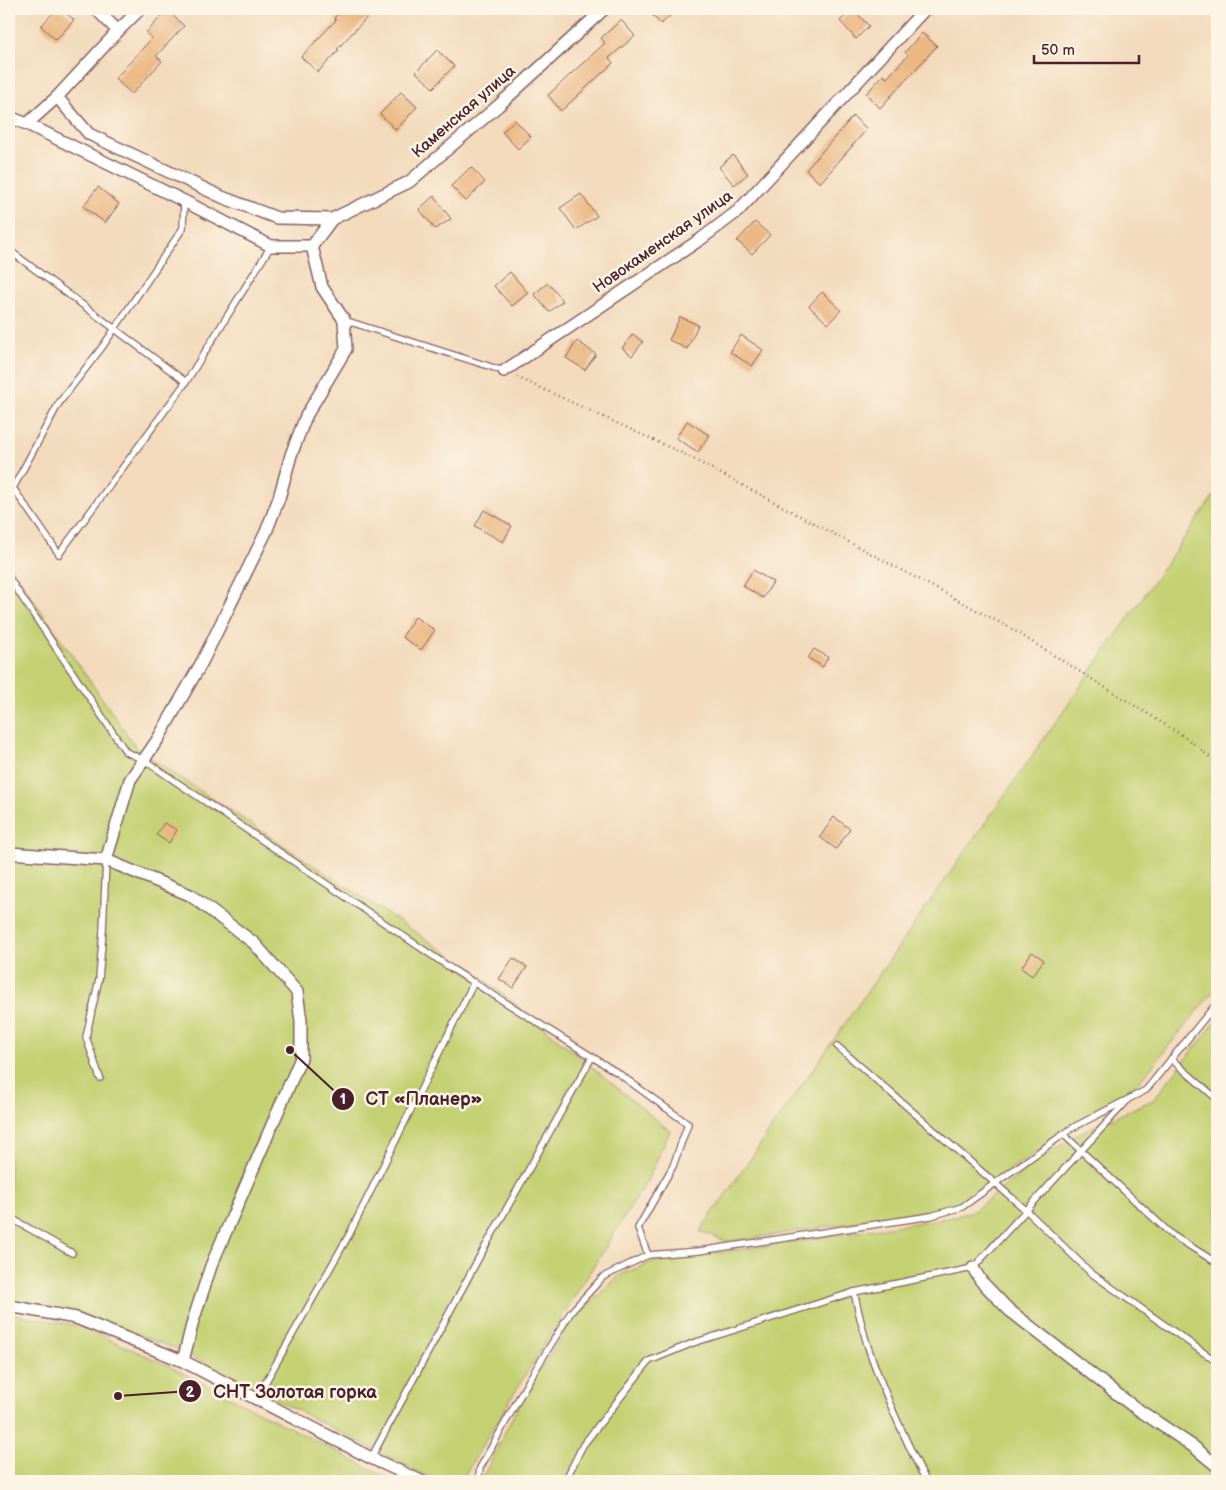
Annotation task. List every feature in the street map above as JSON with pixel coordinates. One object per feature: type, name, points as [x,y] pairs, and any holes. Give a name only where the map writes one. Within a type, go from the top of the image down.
[{"type":"street","points":[[96,9],[118,31]]},
{"type":"street","points":[[27,124],[57,97],[140,9]]},
{"type":"street","name":"Каменская улица","points":[[332,219],[408,182],[498,106],[604,9]]},
{"type":"street","name":"Новокаменская улица","points":[[504,371],[738,211],[925,9]]},
{"type":"street","points":[[57,97],[89,134],[222,197],[277,218],[332,219]]},
{"type":"street","points":[[9,117],[184,201],[271,246],[312,246]]},
{"type":"street","points":[[106,860],[130,780],[158,739],[202,662],[266,532],[306,416],[346,349],[344,320],[322,288],[312,246],[332,219]]},
{"type":"street","points":[[9,853],[106,860],[190,895],[254,942],[297,992],[301,1022],[301,1058],[212,1266],[193,1321],[183,1361]]},
{"type":"street","points":[[973,1268],[981,1281],[1009,1310],[1130,1404],[1194,1447],[1217,1466]]},
{"type":"street","points":[[9,1306],[76,1318],[183,1361],[371,1458],[421,1481]]},
{"type":"lane","points":[[9,509],[11,486],[59,403],[115,328],[183,228],[184,201]]},
{"type":"lane","points":[[11,486],[59,554],[186,382],[271,246]]},
{"type":"lane","points":[[9,250],[186,382]]},
{"type":"lane","points":[[344,320],[504,371]]},
{"type":"lane","points":[[9,578],[126,752],[144,760],[452,969],[618,1073],[688,1124],[673,1166],[638,1228],[648,1255]]},
{"type":"lane","points":[[100,1078],[86,1037],[99,979],[106,860]]},
{"type":"lane","points":[[256,1399],[350,1233],[474,982]]},
{"type":"lane","points":[[478,1481],[480,1468],[529,1380],[571,1312],[603,1278],[648,1255],[700,1251],[931,1216],[962,1207],[1072,1128],[1146,1090],[1217,1003]]},
{"type":"lane","points":[[837,1046],[1027,1211],[1091,1273],[1217,1362]]},
{"type":"lane","points":[[371,1458],[476,1263],[592,1056]]},
{"type":"lane","points":[[1171,1059],[1217,1099]]},
{"type":"lane","points":[[565,1481],[583,1445],[649,1362],[693,1343],[854,1292],[973,1268],[1129,1099]]},
{"type":"lane","points":[[1063,1134],[1172,1235],[1217,1263]]},
{"type":"lane","points":[[9,1217],[72,1253]]},
{"type":"lane","points":[[854,1292],[867,1343],[887,1397],[901,1431],[926,1481]]},
{"type":"path","points":[[504,371],[684,454],[1010,628],[1188,739],[1217,763]]},
{"type":"green space","points":[[1217,491],[1217,987],[1136,1086],[951,1209],[728,1242],[700,1231]]},
{"type":"green space","points":[[9,565],[138,750],[473,970],[670,1131],[647,1181],[461,1481],[436,1481],[179,1350],[84,1315],[9,1304]]},
{"type":"green space","points":[[1217,1020],[1217,1481],[479,1481],[483,1477],[522,1398],[571,1321],[620,1275],[655,1261],[954,1217],[975,1210],[1029,1167],[1079,1133],[1153,1100]]},
{"type":"green space","points":[[9,1313],[79,1326],[167,1365],[394,1481],[9,1481]]},
{"type":"building","points":[[57,9],[61,9],[74,20],[56,40],[41,26]]},
{"type":"building","points":[[343,9],[375,9],[318,72],[301,57],[336,20],[334,18]]},
{"type":"building","points":[[646,9],[677,9],[661,24]]},
{"type":"building","points":[[853,9],[869,26],[856,39],[840,21]]},
{"type":"building","points":[[167,10],[184,26],[156,56],[162,61],[132,94],[115,79],[152,38],[146,33]]},
{"type":"building","points":[[621,20],[635,36],[609,58],[613,63],[561,111],[548,95],[605,43],[601,38]]},
{"type":"building","points":[[922,33],[937,46],[880,108],[866,94],[883,75],[887,78],[908,55],[905,52]]},
{"type":"building","points":[[437,50],[454,66],[433,88],[416,72]]},
{"type":"building","points":[[401,92],[417,107],[396,130],[380,114]]},
{"type":"building","points":[[853,116],[867,129],[820,183],[806,170]]},
{"type":"building","points":[[515,120],[531,137],[518,149],[502,132]]},
{"type":"building","points":[[733,155],[748,174],[734,185],[719,167]]},
{"type":"building","points":[[471,167],[485,182],[466,201],[451,186]]},
{"type":"building","points":[[98,187],[119,204],[105,223],[83,206]]},
{"type":"building","points":[[581,194],[597,216],[576,230],[560,208]]},
{"type":"building","points":[[434,196],[451,219],[435,229],[419,209]]},
{"type":"building","points":[[755,222],[770,235],[752,254],[737,241]]},
{"type":"building","points":[[510,272],[528,293],[512,306],[494,286]]},
{"type":"building","points":[[548,283],[563,301],[549,312],[534,294]]},
{"type":"building","points":[[822,292],[841,310],[828,324],[809,306]]},
{"type":"building","points":[[680,317],[698,325],[687,349],[669,340]]},
{"type":"building","points":[[633,334],[643,342],[632,356],[622,348]]},
{"type":"building","points":[[741,335],[763,350],[752,366],[730,352]]},
{"type":"building","points":[[577,341],[596,354],[585,370],[566,358]]},
{"type":"building","points":[[687,421],[709,435],[698,452],[676,438]]},
{"type":"building","points":[[484,510],[512,526],[503,542],[475,526]]},
{"type":"building","points":[[753,570],[773,582],[763,598],[743,586]]},
{"type":"building","points":[[415,617],[435,630],[421,650],[402,637]]},
{"type":"building","points":[[814,649],[828,657],[823,667],[808,658]]},
{"type":"building","points":[[834,817],[850,829],[836,849],[820,837]]},
{"type":"building","points":[[164,823],[177,830],[169,843],[156,835]]},
{"type":"building","points":[[1032,952],[1044,960],[1032,976],[1021,968]]},
{"type":"building","points":[[513,958],[527,967],[513,988],[499,979]]},
{"type":"place","name":"СТ «Планер»","points":[[290,1050]]},
{"type":"place","name":"СНТ Золотая горка","points":[[118,1396]]}]
